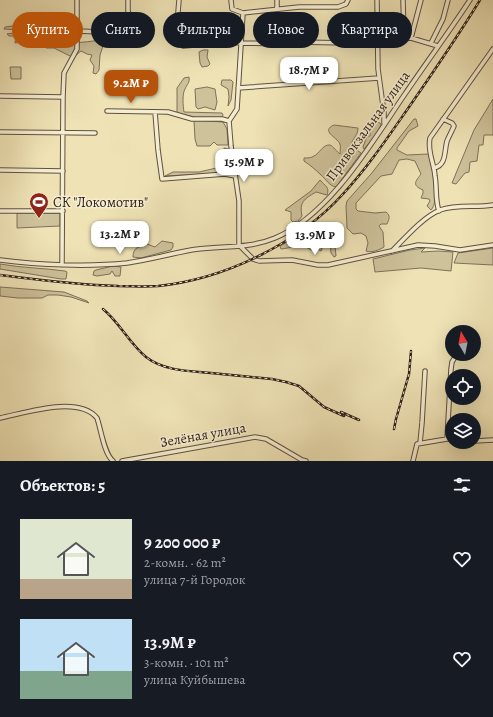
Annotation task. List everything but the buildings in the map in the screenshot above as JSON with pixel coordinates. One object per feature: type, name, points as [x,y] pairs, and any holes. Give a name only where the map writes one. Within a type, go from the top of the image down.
[{"type":"street","points":[[77,0],[77,12]]},
{"type":"street","points":[[83,30],[101,32],[130,28],[128,0]]},
{"type":"street","points":[[178,12],[179,0]]},
{"type":"street","points":[[231,0],[232,9],[240,12]]},
{"type":"street","points":[[277,0],[277,9]]},
{"type":"street","points":[[245,13],[299,6],[338,7],[346,4],[348,0]]},
{"type":"street","points":[[377,0],[377,12]]},
{"type":"street","points":[[403,0],[403,12]]},
{"type":"street","points":[[412,34],[421,0]]},
{"type":"street","points":[[431,43],[443,19],[448,0]]},
{"type":"street","name":"Привокзальная улица","points":[[0,260],[62,265],[125,263],[192,250],[252,244],[274,238],[300,224],[324,203],[358,162],[470,0]]},
{"type":"street","points":[[412,38],[438,46]]},
{"type":"street","points":[[245,43],[327,43]]},
{"type":"street","points":[[62,265],[64,72],[77,48]]},
{"type":"street","points":[[240,48],[237,109],[229,121],[239,201],[239,245],[252,259],[259,261],[292,260],[318,265],[340,263],[422,245],[460,250],[493,245]]},
{"type":"street","points":[[378,48],[379,78],[385,123]]},
{"type":"street","points":[[439,211],[434,168],[428,146],[430,138],[493,49]]},
{"type":"street","points":[[238,88],[379,78]]},
{"type":"street","points":[[0,96],[63,97]]},
{"type":"street","points":[[107,111],[168,112],[192,119],[222,119],[229,121]]},
{"type":"street","points":[[155,112],[162,179],[225,174],[235,176]]},
{"type":"street","points":[[434,168],[440,166],[443,162],[447,141],[454,126],[452,123],[443,119]]},
{"type":"street","points":[[0,132],[95,133]]},
{"type":"street","points":[[0,170],[63,171]]},
{"type":"street","points":[[391,251],[411,232],[439,211],[460,207],[493,205]]},
{"type":"street","points":[[0,211],[63,211]]},
{"type":"street","points":[[448,413],[453,361]]},
{"type":"street","points":[[413,461],[422,423],[425,371]]},
{"type":"street","points":[[0,418],[54,407],[67,406],[82,408],[94,414],[98,418],[107,452],[110,459],[113,461]]},
{"type":"street","name":"Зелёная улица","points":[[122,461],[255,437],[266,439],[306,461]]},
{"type":"street","points":[[418,444],[445,439]]},
{"type":"street","points":[[481,441],[493,440]]},
{"type":"shaded area","points":[[12,26],[12,29],[4,29],[5,27]]},
{"type":"shaded area","points":[[91,41],[91,48],[102,48],[100,55],[99,70],[96,74],[93,73],[94,66],[90,60],[92,55],[81,51],[72,57],[54,48],[83,48],[83,42]]},
{"type":"shaded area","points":[[208,50],[207,57],[210,64],[202,67],[199,52]]},
{"type":"shaded area","points":[[10,67],[21,67],[21,79],[11,79]]},
{"type":"shaded area","points":[[189,77],[189,82],[183,94],[184,112],[222,113],[222,118],[199,118],[177,113],[177,88],[184,78]]},
{"type":"shaded area","points":[[222,80],[231,80],[233,82],[231,100],[228,106],[228,89],[221,85]]},
{"type":"shaded area","points":[[207,87],[215,89],[217,102],[215,110],[205,107],[198,109],[196,107],[195,89]]},
{"type":"shaded area","points":[[493,99],[493,135],[484,135],[483,145],[479,145],[477,161],[470,162],[469,172],[465,173],[456,184],[452,183],[474,130]]},
{"type":"shaded area","points":[[414,119],[416,119],[418,126],[409,131],[397,150],[407,155],[430,155],[435,184],[434,206],[431,210],[427,206],[430,201],[429,199],[421,198],[423,190],[416,185],[416,183],[421,174],[415,161],[407,159],[399,160],[392,174],[381,176],[356,203],[356,209],[358,211],[375,213],[386,212],[389,216],[387,224],[381,224],[379,226],[383,232],[384,247],[368,252],[366,251],[368,243],[366,236],[361,233],[353,234],[347,228],[347,201],[371,174]]},
{"type":"shaded area","points":[[195,120],[223,122],[227,129],[228,145],[217,145],[214,142],[210,146],[197,146],[195,139]]},
{"type":"shaded area","points":[[377,122],[381,125],[376,135],[364,149],[363,147],[367,136],[370,136],[371,128]]},
{"type":"shaded area","points":[[334,125],[358,128],[351,146],[361,153],[336,187],[329,184],[317,171],[304,161],[304,158],[313,157],[328,145],[340,154],[340,144],[329,132],[330,127]]},
{"type":"shaded area","points":[[224,148],[228,149],[231,166],[231,169],[225,173],[165,176],[173,172],[199,172],[225,166]]},
{"type":"shaded area","points":[[320,180],[327,188],[327,195],[316,192],[308,197],[303,201],[301,207],[302,216],[298,221],[293,222],[291,220],[291,212],[285,210],[311,191]]},
{"type":"shaded area","name":"СК \"Локомотив\"","points":[[17,213],[60,213],[60,226],[17,228]]},
{"type":"shaded area","points":[[318,226],[321,229],[331,228],[333,231],[338,232],[338,234],[334,236],[336,256],[334,257],[331,253],[330,241],[321,243],[322,250],[320,251],[317,247],[316,249],[311,250],[301,246],[281,249],[280,246],[302,233]]},
{"type":"shaded area","points":[[162,241],[173,243],[171,250],[141,258],[133,257],[135,249],[147,244],[155,247]]},
{"type":"shaded area","points":[[425,248],[421,252],[453,252],[451,271],[421,268],[375,272],[373,259]]},
{"type":"shaded area","points":[[493,248],[493,265],[454,263],[458,253]]},
{"type":"shaded area","points":[[0,264],[65,271],[67,272],[66,279],[0,269]]},
{"type":"shaded area","points":[[113,266],[121,267],[120,276],[115,276],[112,271],[110,274],[97,276],[93,275],[94,271],[96,270]]},
{"type":"shaded area","points":[[0,287],[64,292],[89,303],[71,297],[58,295],[48,295],[42,298],[0,296]]},
{"type":"railway","points":[[0,275],[89,285],[158,286],[208,276],[234,267],[282,243],[325,212],[361,173],[428,80],[480,0]]},
{"type":"railway","points":[[103,309],[140,351],[153,362],[169,368],[186,371],[272,379],[286,382],[299,386],[324,407],[344,416]]},
{"type":"railway","points":[[394,429],[409,374],[411,351]]},
{"type":"railway","points":[[341,412],[359,420]]},
{"type":"place","name":"СК \"Локомотив\"","points":[[39,219]]}]
